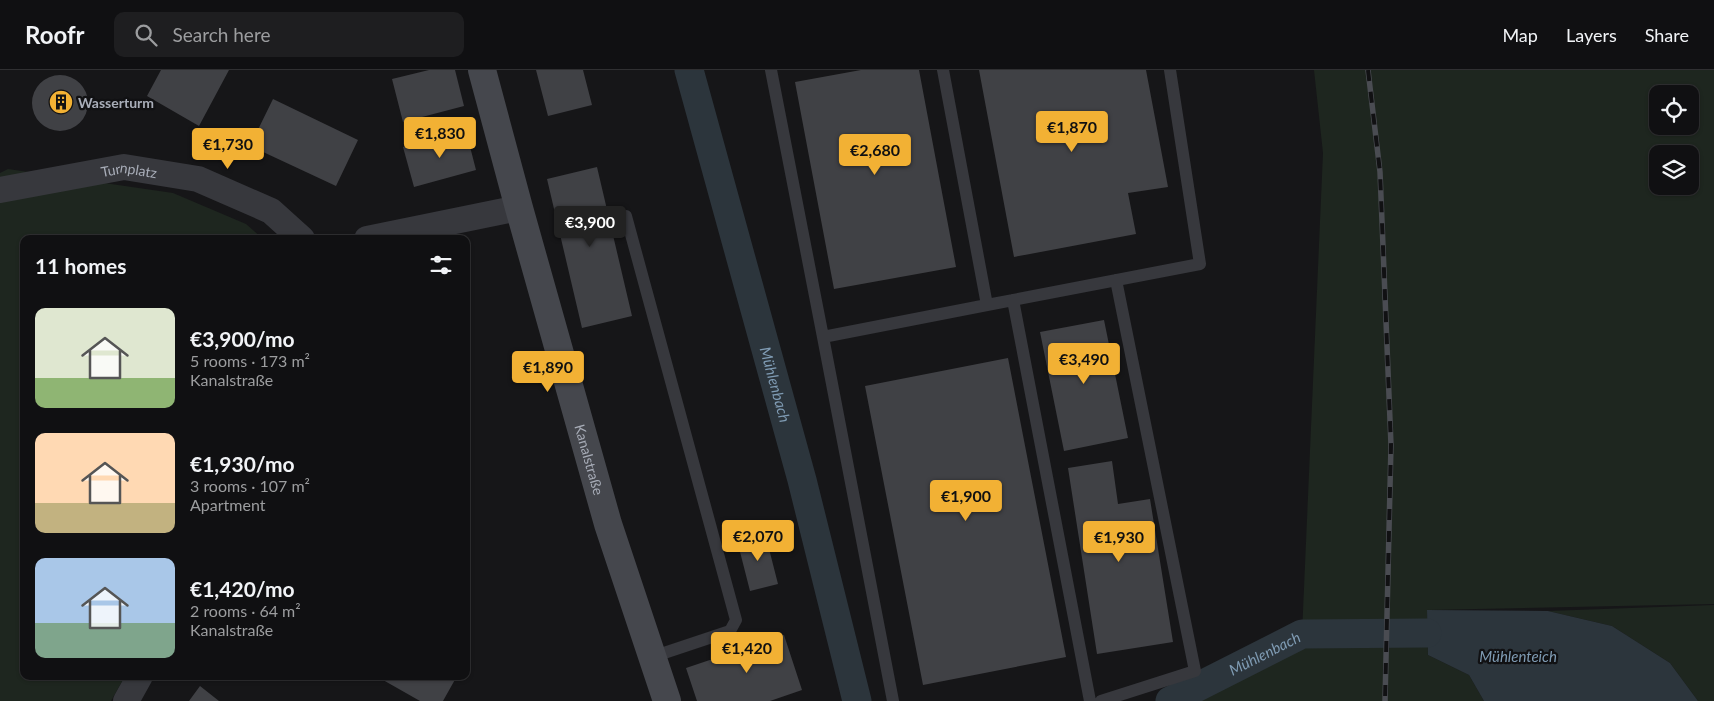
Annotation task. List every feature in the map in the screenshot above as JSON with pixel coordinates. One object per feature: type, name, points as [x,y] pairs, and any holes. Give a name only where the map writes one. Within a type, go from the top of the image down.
[{"type":"street","name":"Kanalstraße","points":[[482,70],[608,524],[667,701]]},
{"type":"street","name":"Turnplatz","points":[[0,190],[124,167],[198,179],[271,212],[297,235]]},
{"type":"street","points":[[387,235],[519,208]]},
{"type":"street","points":[[126,701],[138,680]]},
{"type":"lane","points":[[771,70],[893,701]]},
{"type":"lane","points":[[944,70],[987,305]]},
{"type":"lane","points":[[823,337],[1200,264],[1170,70]]},
{"type":"lane","points":[[626,216],[736,620],[730,631],[652,657]]},
{"type":"lane","points":[[1101,701],[1196,671],[1116,280]]},
{"type":"lane","points":[[1013,300],[1090,701]]},
{"type":"shaded area","points":[[1314,70],[1714,70],[1714,604],[1427,610],[1428,655],[1469,675],[1484,701],[1170,701],[1302,634],[1323,153]]},
{"type":"shaded area","points":[[8,169],[173,193],[246,224],[258,235],[20,235],[20,680],[123,680],[111,701],[0,701],[0,173]]},
{"type":"shaded area","points":[[1714,605],[1714,701],[1698,701],[1670,663],[1612,626],[1548,611]]},
{"type":"water","name":"Mühlenteich","points":[[1427,610],[1548,611],[1612,626],[1670,663],[1698,701],[1484,701],[1469,675],[1428,655]]},
{"type":"building","points":[[161,70],[229,70],[199,126],[147,96]]},
{"type":"building","points":[[429,70],[455,70],[464,106],[403,122],[392,79]]},
{"type":"building","points":[[536,70],[583,70],[592,105],[548,116]]},
{"type":"building","points":[[861,70],[919,70],[956,267],[834,289],[795,82]]},
{"type":"building","points":[[979,70],[1146,70],[1168,187],[1128,193],[1136,234],[1014,257]]},
{"type":"building","name":"Wasserturm","points":[[54,75],[66,75],[76,79],[84,87],[88,103],[84,119],[76,127],[66,131],[54,131],[44,127],[36,119],[32,109],[32,97],[36,87],[44,79]]},
{"type":"building","points":[[273,99],[358,140],[336,186],[250,146]]},
{"type":"building","points":[[466,131],[476,170],[414,187],[403,147]]},
{"type":"building","points":[[597,167],[632,316],[582,328],[547,179]]},
{"type":"building","points":[[1104,320],[1128,438],[1064,451],[1040,332]]},
{"type":"building","points":[[1008,358],[1066,657],[923,685],[865,386]]},
{"type":"building","points":[[1112,461],[1118,504],[1150,499],[1173,642],[1097,654],[1068,468]]},
{"type":"building","points":[[765,533],[778,584],[750,591],[737,540]]},
{"type":"building","points":[[784,635],[802,690],[770,701],[697,701],[686,668]]},
{"type":"building","points":[[383,680],[455,680],[443,701],[420,701]]},
{"type":"building","points":[[200,686],[219,701],[189,701]]},
{"type":"waterway","name":"Mühlenbach","points":[[689,70],[802,480],[857,701]]},
{"type":"waterway","name":"Mühlenbach","points":[[1170,701],[1302,634],[1427,633]]},
{"type":"railway","points":[[1368,70],[1380,172],[1391,445],[1385,701]]},
{"type":"place","name":"Wasserturm","points":[[61,102]]}]
